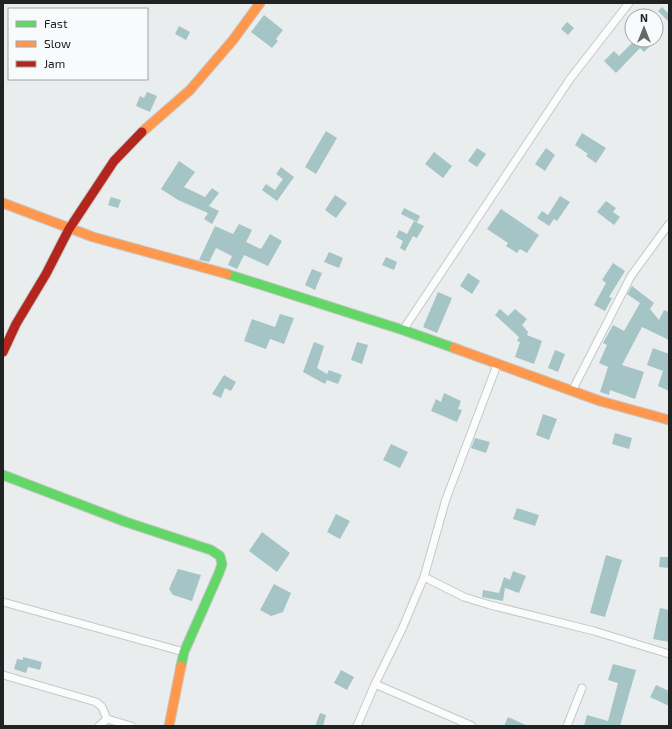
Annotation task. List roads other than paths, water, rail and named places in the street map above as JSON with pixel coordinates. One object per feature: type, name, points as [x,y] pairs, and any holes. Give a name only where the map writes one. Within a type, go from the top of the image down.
[{"type":"street","points":[[3,352],[16,324],[46,274],[69,229],[114,161],[132,141],[190,90],[233,40],[260,3]]},
{"type":"street","points":[[403,330],[570,79],[629,3]]},
{"type":"street","points":[[3,203],[69,229],[226,274],[403,330],[600,401],[669,420]]},
{"type":"street","points":[[572,391],[631,276],[669,224]]},
{"type":"street","points":[[357,726],[375,684],[402,629],[424,577],[446,499],[497,365]]},
{"type":"street","points":[[3,475],[126,522],[210,550],[220,556],[222,564],[219,573],[184,652],[169,726]]},
{"type":"street","points":[[424,577],[464,597],[594,631],[669,654]]},
{"type":"street","points":[[3,602],[184,652]]},
{"type":"street","points":[[3,675],[96,702],[102,708],[107,719],[131,726]]},
{"type":"street","points":[[375,684],[472,726]]},
{"type":"street","points":[[567,726],[582,688]]},
{"type":"street","points":[[99,726],[107,719]]}]
